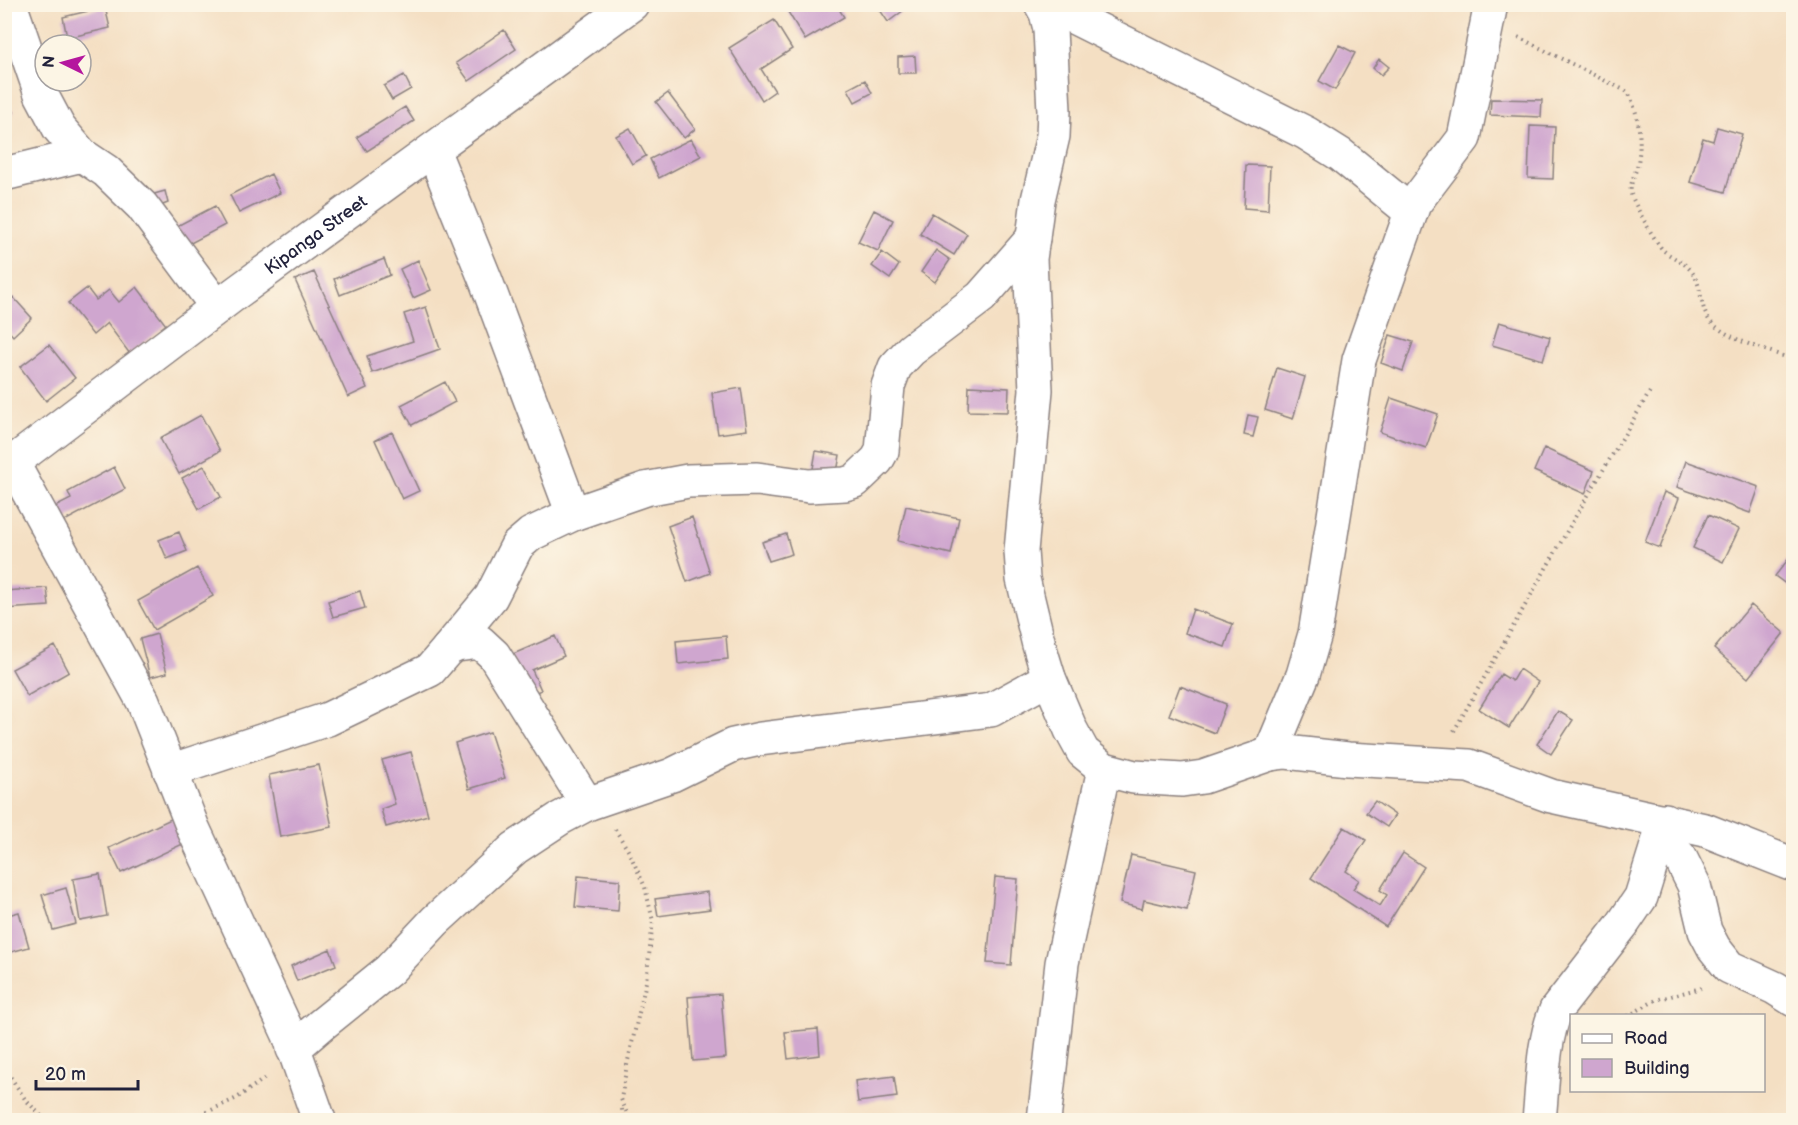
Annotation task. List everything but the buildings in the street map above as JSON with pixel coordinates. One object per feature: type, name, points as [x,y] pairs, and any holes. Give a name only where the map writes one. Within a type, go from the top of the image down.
[{"type":"street","points":[[10,4],[41,94],[59,128],[82,155],[106,171],[142,206],[217,307]]},
{"type":"street","name":"Kipanga Street","points":[[9,466],[217,307],[632,4]]},
{"type":"street","points":[[1041,4],[1050,29],[1054,111],[1053,136],[1038,200],[1030,259],[1036,390],[1021,551],[1023,579],[1049,678],[1083,752],[1104,769],[1134,777],[1182,780],[1203,777],[1270,754],[1297,753],[1348,759],[1469,766],[1551,796],[1662,827],[1705,830],[1794,865]]},
{"type":"street","points":[[1047,4],[1306,134],[1341,155],[1411,212]]},
{"type":"street","points":[[1270,754],[1303,675],[1315,634],[1359,360],[1414,204],[1464,138],[1489,13]]},
{"type":"street","points":[[433,150],[486,280],[573,514]]},
{"type":"street","points":[[4,174],[82,155]]},
{"type":"street","points":[[170,771],[328,719],[430,670],[491,597],[517,546],[531,534],[573,514],[645,489],[688,481],[757,479],[809,486],[845,484],[855,481],[878,460],[882,451],[888,386],[895,367],[911,350],[981,297],[1033,238]]},
{"type":"street","points":[[9,466],[143,701],[193,828],[288,1035],[319,1120]]},
{"type":"street","points":[[448,649],[457,645],[480,642],[490,650],[593,802]]},
{"type":"street","points":[[293,1049],[389,970],[435,921],[515,848],[559,819],[593,802],[672,775],[733,745],[760,739],[991,710],[1049,678]]},
{"type":"street","points":[[1044,1120],[1062,963],[1104,769]]},
{"type":"street","points":[[1662,827],[1694,885],[1705,931],[1714,948],[1729,967],[1775,988],[1794,1000]]},
{"type":"street","points":[[1539,1120],[1547,1043],[1553,1017],[1641,897],[1662,827]]},
{"type":"path","points":[[1489,13],[1628,92],[1636,107],[1640,129],[1638,163],[1631,194],[1655,239],[1664,250],[1691,269],[1698,279],[1699,293],[1707,318],[1712,324],[1732,337],[1794,360]]},
{"type":"path","points":[[1438,764],[1466,707],[1651,390]]},
{"type":"path","points":[[593,802],[629,852],[645,887],[653,921],[646,982],[621,1099],[623,1120]]},
{"type":"path","points":[[1632,1014],[1656,1000],[1747,976]]},
{"type":"path","points":[[190,1120],[237,1098],[267,1076],[293,1049]]},
{"type":"path","points":[[4,1067],[25,1099],[45,1120]]},
{"type":"path","points":[[621,1099],[630,1120]]}]
